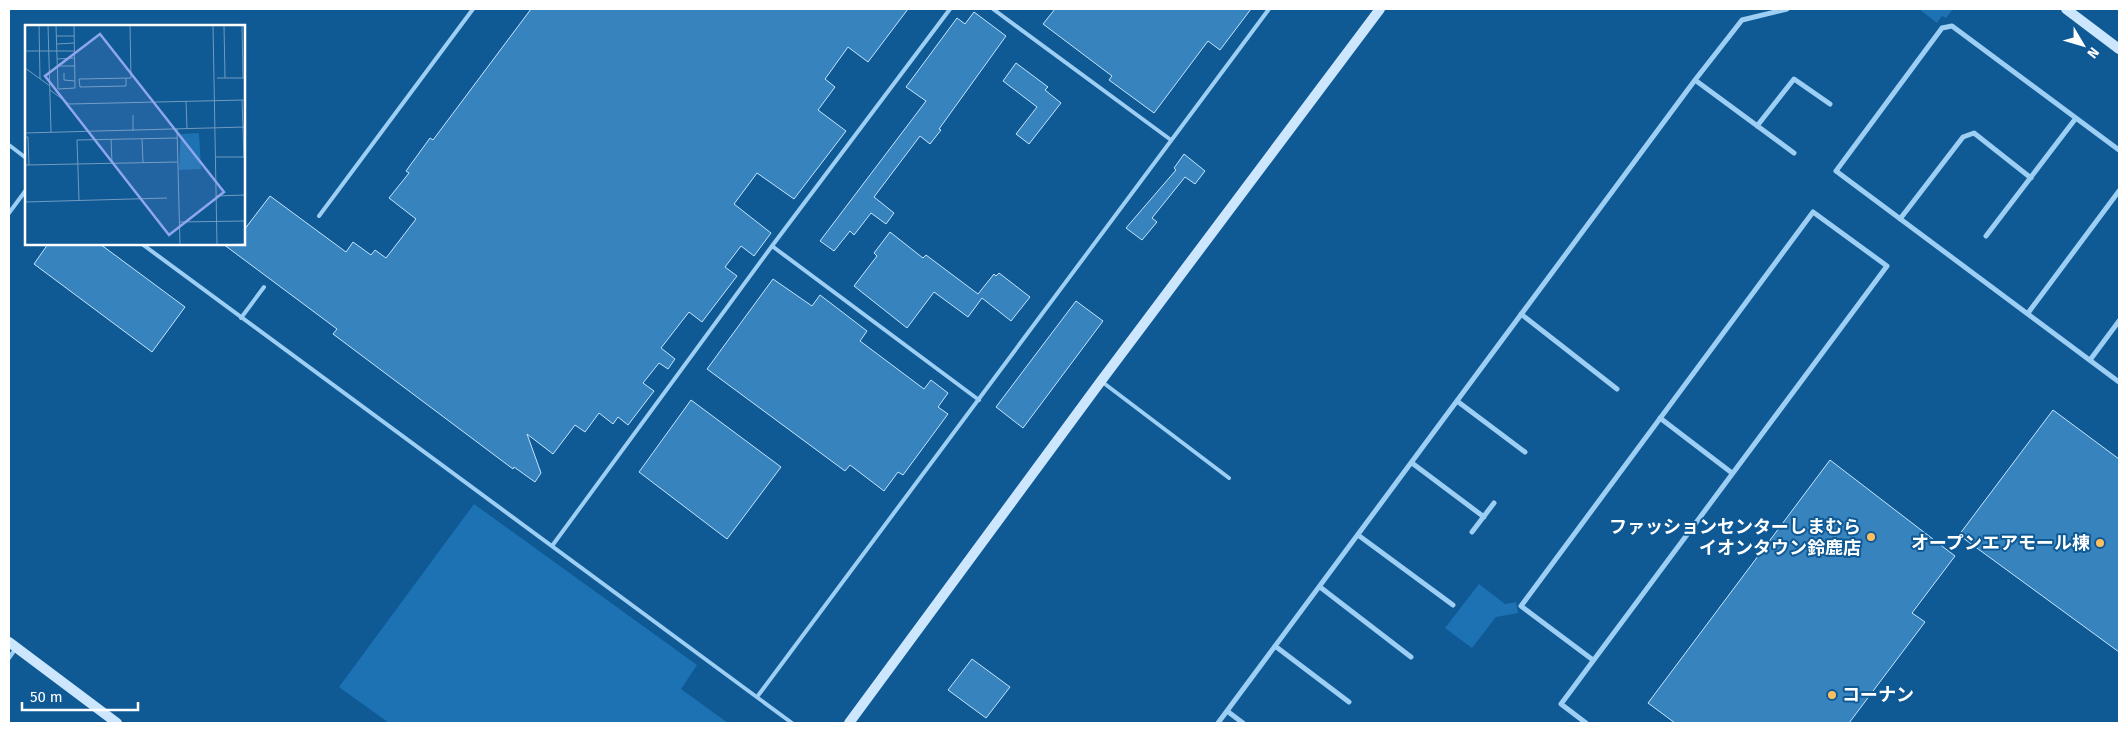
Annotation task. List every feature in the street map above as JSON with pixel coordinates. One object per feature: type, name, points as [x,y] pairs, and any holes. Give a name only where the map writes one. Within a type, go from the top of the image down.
[{"type":"street","points":[[849,723],[1101,381],[1380,9]]},
{"type":"street","points":[[1218,723],[1695,80],[1742,20],[1788,9]]},
{"type":"street","points":[[2066,9],[2119,49]]},
{"type":"street","points":[[2119,150],[1952,26],[1942,28],[1836,171],[2119,382]]},
{"type":"street","points":[[1758,126],[1794,78],[1830,104]]},
{"type":"street","points":[[1695,80],[1794,153]]},
{"type":"street","points":[[1986,236],[2076,118]]},
{"type":"street","points":[[1900,219],[1963,137],[1974,133],[2031,178]]},
{"type":"street","points":[[2028,313],[2119,191]]},
{"type":"street","points":[[1586,723],[1561,704],[1887,266],[1813,212],[1521,606],[1593,660]]},
{"type":"street","points":[[1521,314],[1617,389]]},
{"type":"street","points":[[2090,360],[2119,321]]},
{"type":"street","points":[[1457,401],[1525,452]]},
{"type":"street","points":[[1660,418],[1732,473]]},
{"type":"street","points":[[1412,463],[1484,517]]},
{"type":"street","points":[[1472,532],[1494,503]]},
{"type":"street","points":[[1358,535],[1453,606]]},
{"type":"street","points":[[1320,587],[1411,657]]},
{"type":"street","points":[[13,645],[117,723]]},
{"type":"street","points":[[1275,646],[1348,702]]},
{"type":"street","points":[[1227,711],[1243,723]]},
{"type":"lane","points":[[319,216],[472,9]]},
{"type":"lane","points":[[552,546],[772,246],[950,9]]},
{"type":"lane","points":[[993,9],[1170,140]]},
{"type":"lane","points":[[757,697],[1269,9]]},
{"type":"lane","points":[[9,145],[25,157]]},
{"type":"lane","points":[[9,213],[25,191]]},
{"type":"lane","points":[[143,245],[792,723]]},
{"type":"lane","points":[[772,246],[979,400]]},
{"type":"lane","points":[[241,318],[264,286]]},
{"type":"lane","points":[[1101,381],[1229,478]]},
{"type":"lane","points":[[9,658],[13,645]]},
{"type":"shaded area","points":[[1919,9],[1953,9],[1946,18],[1942,16],[1937,23]]},
{"type":"shaded area","points":[[474,504],[697,665],[681,689],[728,723],[389,723],[339,687]]},
{"type":"shaded area","points":[[1479,584],[1505,604],[1516,602],[1518,613],[1496,617],[1472,648],[1445,628]]},
{"type":"building","points":[[531,9],[908,9],[868,62],[848,47],[825,79],[835,87],[818,110],[846,131],[794,199],[757,173],[734,204],[771,233],[754,256],[741,246],[725,267],[737,276],[702,322],[689,312],[661,348],[675,359],[668,369],[659,363],[643,383],[654,391],[628,425],[618,417],[613,424],[599,413],[585,432],[575,425],[553,454],[527,434],[541,473],[535,482],[514,467],[513,469],[333,334],[337,329],[224,245],[245,245],[245,229],[270,196],[346,252],[353,242],[371,255],[375,250],[386,258],[416,219],[389,198],[409,173],[406,171],[430,138],[433,140]]},
{"type":"building","points":[[1055,9],[1251,9],[1220,50],[1208,41],[1154,113],[1109,80],[1112,76],[1043,24]]},
{"type":"building","points":[[974,12],[1006,36],[930,144],[920,136],[874,197],[894,213],[886,224],[871,213],[854,235],[850,231],[834,251],[820,241],[926,101],[906,87],[957,18],[965,24]]},
{"type":"building","points":[[1016,63],[1048,87],[1045,90],[1061,103],[1029,144],[1016,134],[1037,107],[1003,81]]},
{"type":"building","points":[[1184,154],[1205,171],[1195,184],[1185,177],[1152,218],[1157,222],[1142,240],[1126,228],[1176,170],[1174,168]]},
{"type":"building","points":[[890,232],[923,258],[926,255],[978,294],[994,274],[996,276],[999,273],[1030,297],[1011,321],[982,298],[968,317],[934,292],[907,328],[854,286],[877,256],[874,253]]},
{"type":"building","points":[[47,245],[101,245],[185,307],[152,352],[34,264]]},
{"type":"building","points":[[773,279],[812,306],[820,295],[867,331],[860,341],[924,389],[931,380],[948,393],[938,407],[948,414],[903,475],[898,472],[884,491],[850,465],[845,471],[707,369]]},
{"type":"building","points":[[1076,301],[1103,321],[1023,428],[996,407]]},
{"type":"building","points":[[691,400],[781,467],[727,539],[639,472]]},
{"type":"building","points":[[2053,410],[2119,459],[2119,652],[1959,535]]},
{"type":"building","points":[[1830,460],[1955,556],[1912,613],[1925,622],[1849,723],[1675,723],[1648,703]]},
{"type":"building","points":[[972,659],[1010,687],[986,718],[948,690]]},
{"type":"place","name":"ファッションセンターしまむら イオンタウン鈴鹿店","points":[[1871,537]]},
{"type":"place","name":"オープンエアモール棟","points":[[2100,543]]},
{"type":"place","name":"コーナン","points":[[1832,695]]}]
